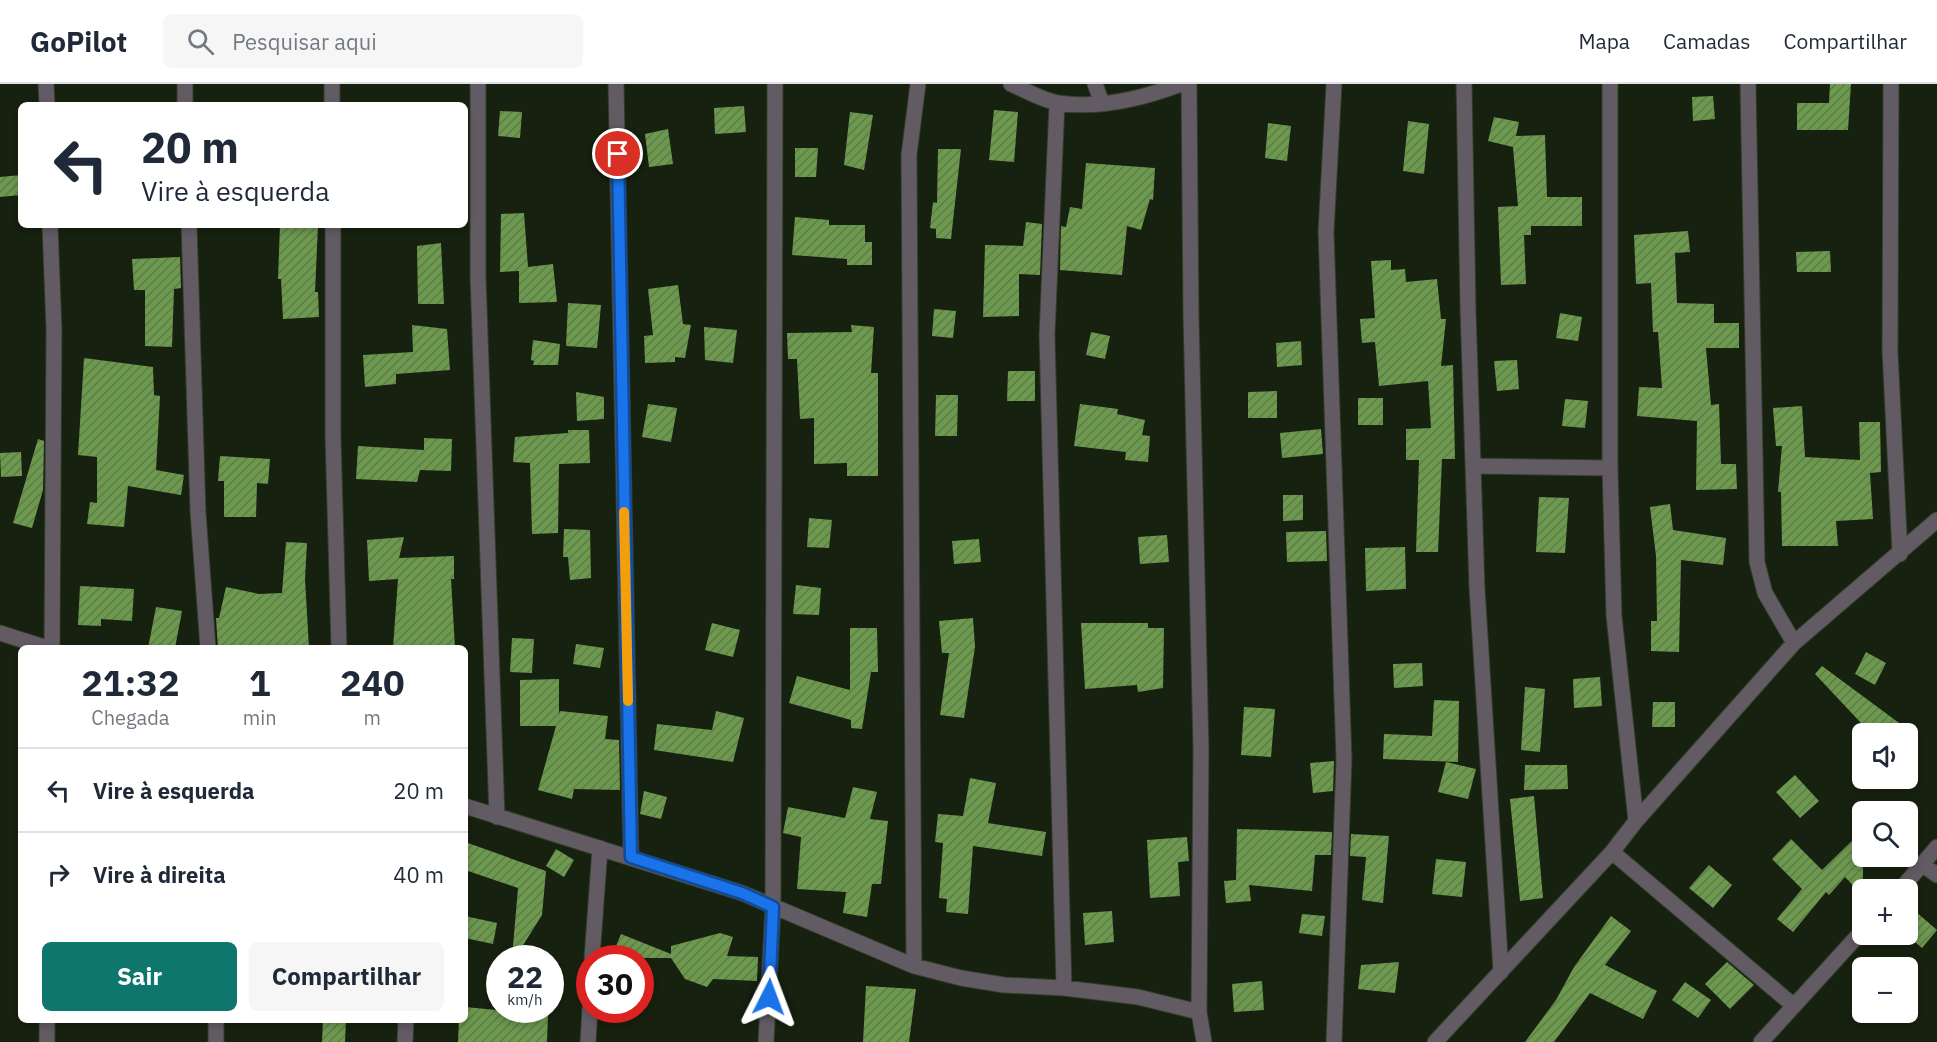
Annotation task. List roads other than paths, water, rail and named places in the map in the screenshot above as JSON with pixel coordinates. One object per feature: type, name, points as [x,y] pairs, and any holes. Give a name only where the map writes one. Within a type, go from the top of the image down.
[{"type":"street","points":[[46,84],[47,102]]},
{"type":"street","points":[[184,84],[185,102]]},
{"type":"street","points":[[332,84],[332,102]]},
{"type":"street","points":[[478,84],[478,277],[497,817]]},
{"type":"street","points":[[616,84],[631,857]]},
{"type":"street","points":[[766,1042],[773,907],[776,84]]},
{"type":"street","points":[[914,966],[909,155],[918,84]]},
{"type":"street","points":[[1011,84],[1057,103],[1102,103],[1158,93],[1181,84]]},
{"type":"street","points":[[1095,84],[1102,103]]},
{"type":"street","points":[[1189,84],[1191,316],[1201,749],[1199,1012],[1204,1042]]},
{"type":"street","points":[[1334,84],[1326,232],[1344,759],[1334,1042]]},
{"type":"street","points":[[1464,84],[1478,599],[1501,972]]},
{"type":"street","points":[[1610,84],[1610,468],[1614,616],[1636,821]]},
{"type":"street","points":[[1748,84],[1754,522],[1757,562],[1765,592],[1794,643]]},
{"type":"street","points":[[1891,84],[1890,351],[1900,554]]},
{"type":"street","points":[[1057,103],[1047,335],[1064,988]]},
{"type":"street","points":[[50,228],[54,330],[52,645]]},
{"type":"street","points":[[189,228],[198,512],[208,645]]},
{"type":"street","points":[[333,228],[333,437],[339,645]]},
{"type":"street","points":[[1473,466],[1610,468]]},
{"type":"street","points":[[1435,1042],[1612,852],[1636,821],[1794,643],[1937,520]]},
{"type":"street","points":[[0,633],[38,645]]},
{"type":"street","points":[[468,807],[742,893],[914,966],[961,978],[1004,985],[1064,988],[1138,997],[1199,1012]]},
{"type":"street","points":[[1910,879],[1937,847]]},
{"type":"street","points":[[593,945],[600,848]]},
{"type":"street","points":[[1612,852],[1794,1006]]},
{"type":"street","points":[[1923,864],[1937,875]]},
{"type":"street","points":[[1769,1039],[1794,1006],[1852,942]]},
{"type":"street","points":[[47,1023],[47,1042]]},
{"type":"street","points":[[216,1023],[216,1042]]},
{"type":"street","points":[[405,1042],[406,1023]]},
{"type":"street","points":[[588,1042],[589,1023]]}]
